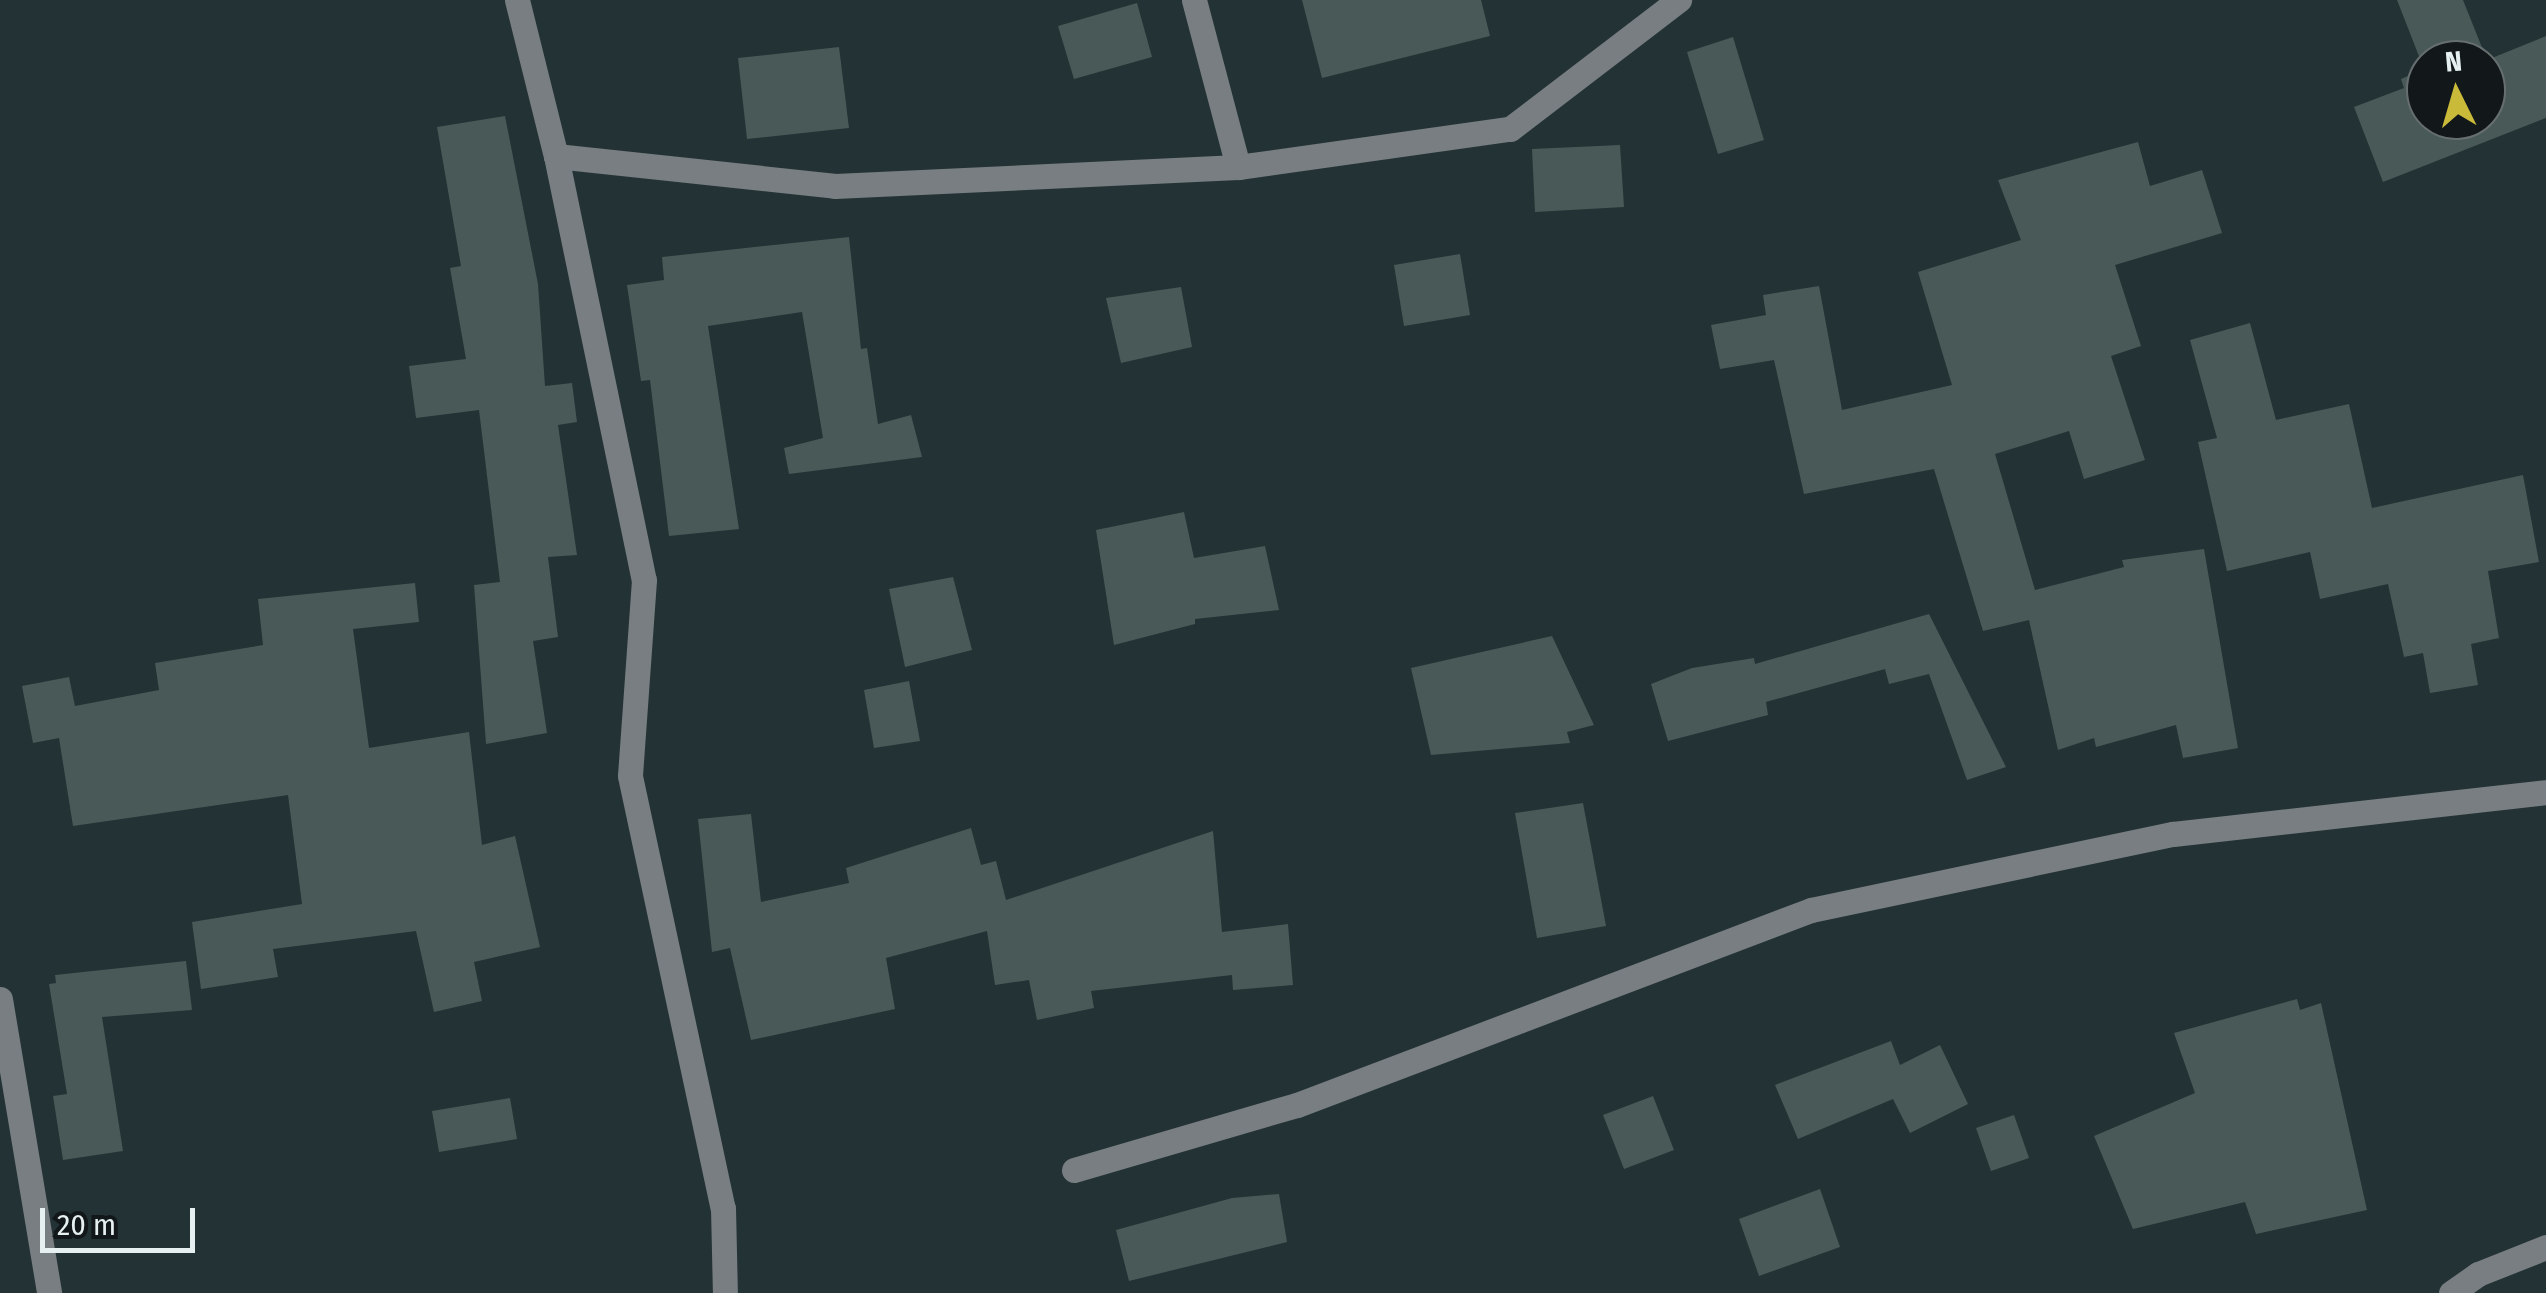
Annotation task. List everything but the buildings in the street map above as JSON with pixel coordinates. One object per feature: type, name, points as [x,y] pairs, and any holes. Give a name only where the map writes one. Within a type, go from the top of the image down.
[{"type":"street","points":[[516,0],[556,156],[644,580],[630,776],[722,1208],[725,1293]]},
{"type":"street","points":[[1194,0],[1238,166]]},
{"type":"street","points":[[556,156],[834,186],[1238,166],[1510,129],[1680,0]]},
{"type":"street","points":[[1074,1170],[1298,1105],[1811,910],[2173,834],[2546,792]]},
{"type":"street","points":[[0,999],[50,1293]]},
{"type":"street","points":[[2451,1293],[2478,1274],[2546,1247]]}]
